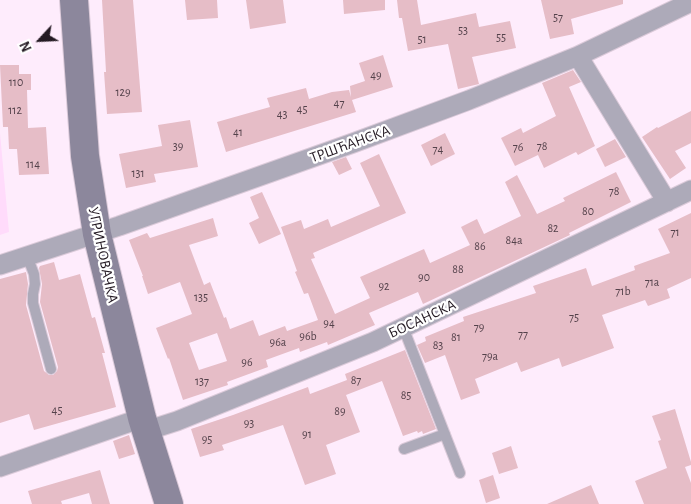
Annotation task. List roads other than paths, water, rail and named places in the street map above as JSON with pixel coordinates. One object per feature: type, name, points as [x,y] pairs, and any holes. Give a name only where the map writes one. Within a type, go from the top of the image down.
[{"type":"main road","name":"УГРИНОВАЧКА","points":[[74,0],[82,121],[88,178],[97,234],[144,424],[168,504]]},
{"type":"street","name":"ТРШЋАНСКА","points":[[0,265],[97,234],[353,143],[478,96],[578,56],[691,2]]},
{"type":"street","points":[[578,56],[667,202]]},
{"type":"street","name":"БОСАНСКА","points":[[0,467],[144,424],[203,410],[373,342],[690,192]]},
{"type":"lane","points":[[27,256],[34,274],[34,303],[51,369]]},
{"type":"lane","points":[[403,327],[460,473]]},
{"type":"lane","points":[[404,449],[445,434]]}]
